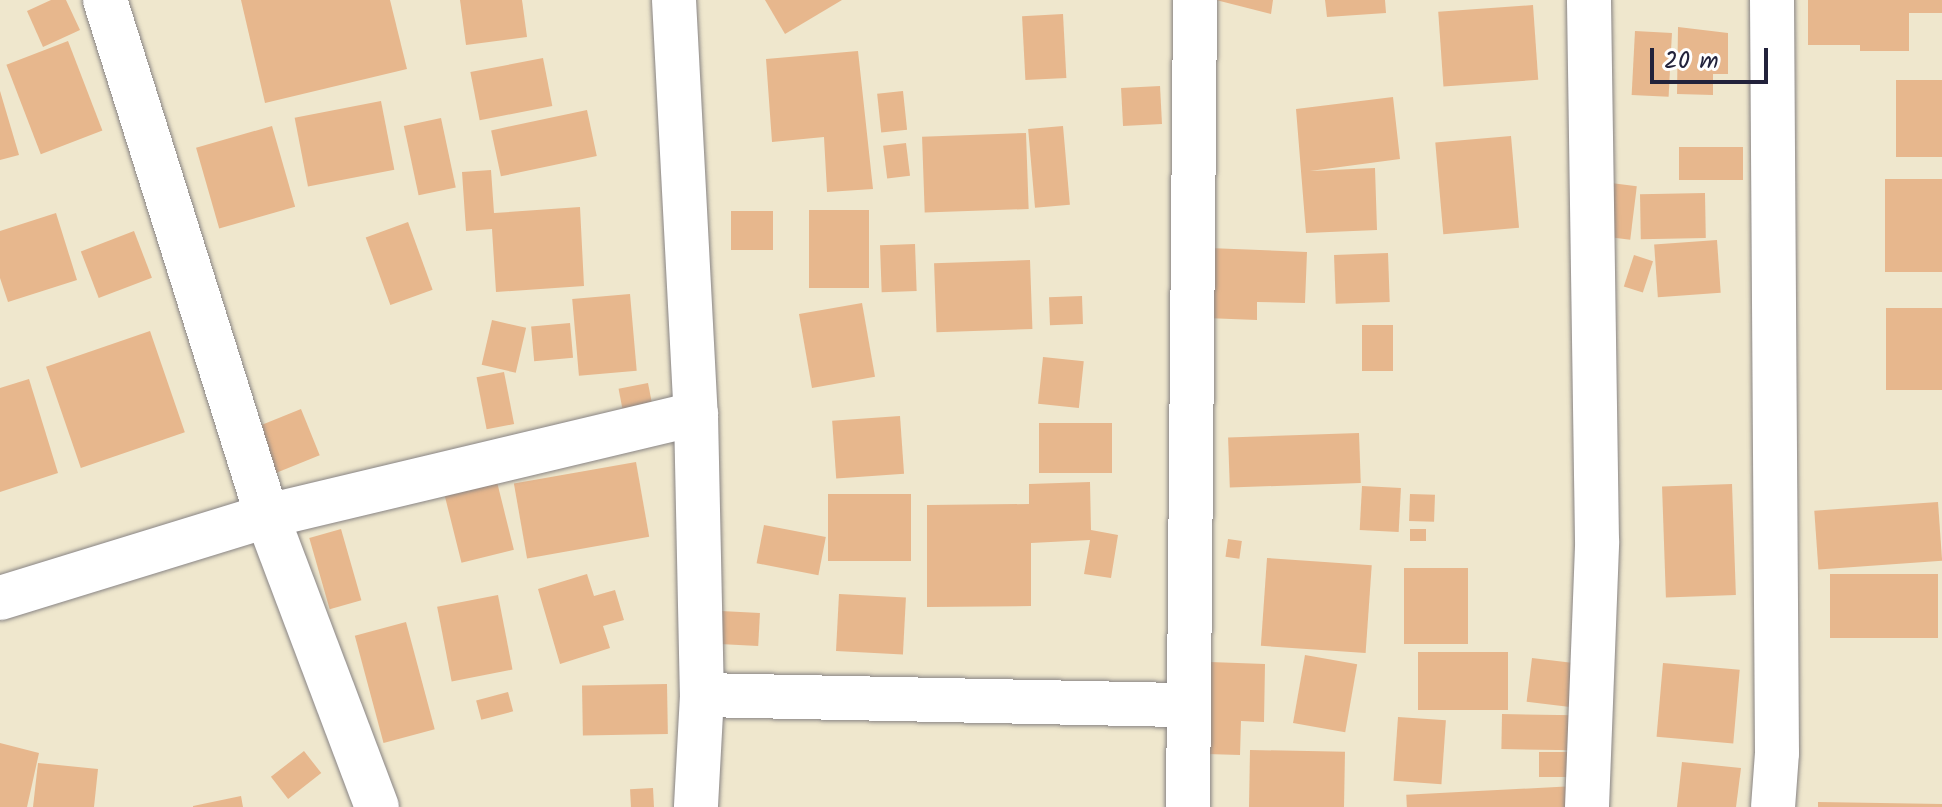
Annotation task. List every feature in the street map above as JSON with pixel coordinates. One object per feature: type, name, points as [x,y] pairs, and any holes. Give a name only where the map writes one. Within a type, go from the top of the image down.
[{"type":"street","points":[[105,0],[267,516],[377,807]]},
{"type":"street","points":[[674,0],[696,414],[702,695],[696,807]]},
{"type":"street","points":[[1188,807],[1186,705],[1195,0]]},
{"type":"street","points":[[1587,807],[1597,541],[1589,0]]},
{"type":"street","points":[[1772,0],[1777,737],[1773,807]]},
{"type":"street","points":[[0,598],[267,516],[696,414]]},
{"type":"street","points":[[702,695],[1186,705]]},
{"type":"building","points":[[51,0],[66,0],[80,30],[43,47],[27,11]]},
{"type":"building","points":[[241,0],[390,0],[407,69],[265,103]]},
{"type":"building","points":[[460,0],[522,0],[527,37],[466,45]]},
{"type":"building","points":[[765,0],[842,0],[785,34]]},
{"type":"building","points":[[1216,0],[1273,0],[1271,14]]},
{"type":"building","points":[[1325,0],[1385,0],[1386,13],[1327,17]]},
{"type":"building","points":[[1808,0],[1942,0],[1942,13],[1909,13],[1909,51],[1860,51],[1860,45],[1808,45]]},
{"type":"building","points":[[1533,5],[1538,80],[1443,86],[1438,12]]},
{"type":"building","points":[[1063,14],[1066,78],[1025,80],[1022,16]]},
{"type":"building","points":[[1678,27],[1728,33],[1728,74],[1713,74],[1713,95],[1677,94]]},
{"type":"building","points":[[1635,31],[1672,33],[1669,97],[1632,95]]},
{"type":"building","points":[[68,41],[102,131],[41,154],[6,65]]},
{"type":"building","points":[[858,51],[873,189],[827,192],[824,137],[772,142],[766,59]]},
{"type":"building","points":[[543,58],[552,106],[480,120],[470,72]]},
{"type":"building","points":[[1896,80],[1942,80],[1942,157],[1896,157]]},
{"type":"building","points":[[1160,86],[1162,124],[1123,126],[1121,88]]},
{"type":"building","points":[[0,91],[19,155],[0,160]]},
{"type":"building","points":[[903,91],[907,130],[881,133],[877,94]]},
{"type":"building","points":[[1393,97],[1400,159],[1310,171],[1375,168],[1377,230],[1306,233],[1296,109]]},
{"type":"building","points":[[381,101],[394,170],[308,187],[295,118]]},
{"type":"building","points":[[587,110],[597,156],[501,176],[491,130]]},
{"type":"building","points":[[441,118],[456,187],[419,195],[404,126]]},
{"type":"building","points":[[272,126],[295,207],[219,229],[196,148]]},
{"type":"building","points":[[1063,126],[1070,205],[1035,208],[1028,129]]},
{"type":"building","points":[[1026,133],[1029,209],[925,213],[922,137]]},
{"type":"building","points":[[1511,136],[1519,228],[1443,234],[1435,143]]},
{"type":"building","points":[[906,143],[910,176],[887,179],[883,146]]},
{"type":"building","points":[[1679,147],[1743,147],[1743,180],[1679,180]]},
{"type":"building","points":[[491,170],[494,213],[580,207],[584,286],[496,292],[492,229],[466,231],[462,172]]},
{"type":"building","points":[[1885,179],[1942,179],[1942,272],[1885,272]]},
{"type":"building","points":[[1611,183],[1637,186],[1630,240],[1604,237]]},
{"type":"building","points":[[1705,193],[1706,238],[1641,239],[1640,194]]},
{"type":"building","points":[[809,210],[869,210],[869,288],[809,288]]},
{"type":"building","points":[[731,211],[773,211],[773,250],[731,250]]},
{"type":"building","points":[[56,213],[77,280],[8,302],[0,278],[0,231]]},
{"type":"building","points":[[408,222],[433,290],[390,305],[366,237]]},
{"type":"building","points":[[134,231],[152,278],[99,298],[81,251]]},
{"type":"building","points":[[1717,240],[1721,293],[1658,297],[1654,244]]},
{"type":"building","points":[[915,244],[917,291],[882,292],[880,245]]},
{"type":"building","points":[[1209,248],[1307,252],[1305,303],[1257,302],[1257,320],[1206,318]]},
{"type":"building","points":[[1388,253],[1390,302],[1336,304],[1334,255]]},
{"type":"building","points":[[1634,255],[1653,261],[1643,293],[1624,286]]},
{"type":"building","points":[[1030,260],[1032,329],[936,332],[934,263]]},
{"type":"building","points":[[630,294],[637,371],[579,376],[572,299]]},
{"type":"building","points":[[1082,296],[1083,324],[1050,325],[1049,297]]},
{"type":"building","points":[[862,303],[875,377],[812,388],[799,314]]},
{"type":"building","points":[[1886,308],[1942,308],[1942,390],[1886,390]]},
{"type":"building","points":[[492,320],[526,328],[516,373],[482,365]]},
{"type":"building","points":[[570,323],[573,358],[534,361],[531,326]]},
{"type":"building","points":[[1362,325],[1393,325],[1393,371],[1362,371]]},
{"type":"building","points":[[150,331],[185,432],[81,468],[46,367]]},
{"type":"building","points":[[1043,357],[1084,361],[1079,408],[1038,404]]},
{"type":"building","points":[[504,372],[514,424],[487,429],[477,377]]},
{"type":"building","points":[[29,379],[58,473],[0,492],[0,388]]},
{"type":"building","points":[[648,383],[655,420],[626,426],[619,389]]},
{"type":"building","points":[[301,409],[320,455],[273,474],[255,428]]},
{"type":"building","points":[[900,416],[904,474],[836,479],[832,421]]},
{"type":"building","points":[[1039,423],[1112,423],[1112,473],[1039,473]]},
{"type":"building","points":[[1359,433],[1361,483],[1230,488],[1228,438]]},
{"type":"building","points":[[636,462],[649,537],[527,558],[514,484]]},
{"type":"building","points":[[496,478],[514,550],[462,563],[444,491]]},
{"type":"building","points":[[1090,482],[1091,530],[1118,535],[1111,578],[1084,574],[1090,540],[1031,543],[1031,606],[927,607],[927,505],[1029,504],[1029,484]]},
{"type":"building","points":[[1732,484],[1736,595],[1666,597],[1662,486]]},
{"type":"building","points":[[1362,486],[1401,488],[1399,532],[1360,530]]},
{"type":"building","points":[[828,494],[911,494],[911,561],[828,561]]},
{"type":"building","points":[[1410,494],[1435,495],[1434,522],[1409,521]]},
{"type":"building","points":[[1938,502],[1942,561],[1818,570],[1814,511]]},
{"type":"building","points":[[764,525],[826,537],[818,575],[757,563]]},
{"type":"building","points":[[341,529],[361,600],[330,609],[309,538]]},
{"type":"building","points":[[1410,529],[1426,529],[1426,541],[1410,541]]},
{"type":"building","points":[[1228,539],[1242,541],[1239,559],[1225,557]]},
{"type":"building","points":[[1267,558],[1372,565],[1366,653],[1261,646]]},
{"type":"building","points":[[1404,568],[1468,568],[1468,644],[1404,644]]},
{"type":"building","points":[[587,574],[594,596],[615,590],[624,620],[603,626],[610,648],[560,664],[538,589]]},
{"type":"building","points":[[1830,574],[1938,574],[1938,638],[1830,638]]},
{"type":"building","points":[[839,594],[906,598],[903,654],[836,651]]},
{"type":"building","points":[[498,595],[513,670],[452,681],[437,607]]},
{"type":"building","points":[[721,611],[760,613],[758,646],[719,644]]},
{"type":"building","points":[[406,622],[435,729],[384,743],[355,636]]},
{"type":"building","points":[[1418,652],[1508,652],[1508,710],[1418,710]]},
{"type":"building","points":[[1305,655],[1357,664],[1345,732],[1293,723]]},
{"type":"building","points":[[1532,658],[1580,664],[1574,708],[1527,702]]},
{"type":"building","points":[[1210,662],[1265,664],[1264,722],[1241,721],[1240,755],[1207,754]]},
{"type":"building","points":[[1663,663],[1740,670],[1733,743],[1657,737]]},
{"type":"building","points":[[667,684],[668,734],[583,735],[582,685]]},
{"type":"building","points":[[508,692],[513,711],[481,720],[476,701]]},
{"type":"building","points":[[1502,714],[1575,715],[1574,750],[1501,749]]},
{"type":"building","points":[[1398,717],[1446,720],[1441,784],[1394,781]]},
{"type":"building","points":[[0,743],[39,753],[27,807],[0,807]]},
{"type":"building","points":[[1250,750],[1345,752],[1344,807],[1249,807]]},
{"type":"building","points":[[304,751],[321,773],[288,799],[271,777]]},
{"type":"building","points":[[1539,752],[1576,752],[1576,777],[1539,777]]},
{"type":"building","points":[[1682,762],[1741,768],[1736,807],[1677,807]]},
{"type":"building","points":[[38,763],[98,769],[94,807],[33,807]]},
{"type":"building","points":[[1575,786],[1576,807],[1407,807],[1406,795]]},
{"type":"building","points":[[653,788],[654,807],[631,807],[630,789]]},
{"type":"building","points":[[241,796],[243,807],[193,807],[193,806]]},
{"type":"building","points":[[1818,802],[1942,804],[1942,807],[1818,807]]}]
